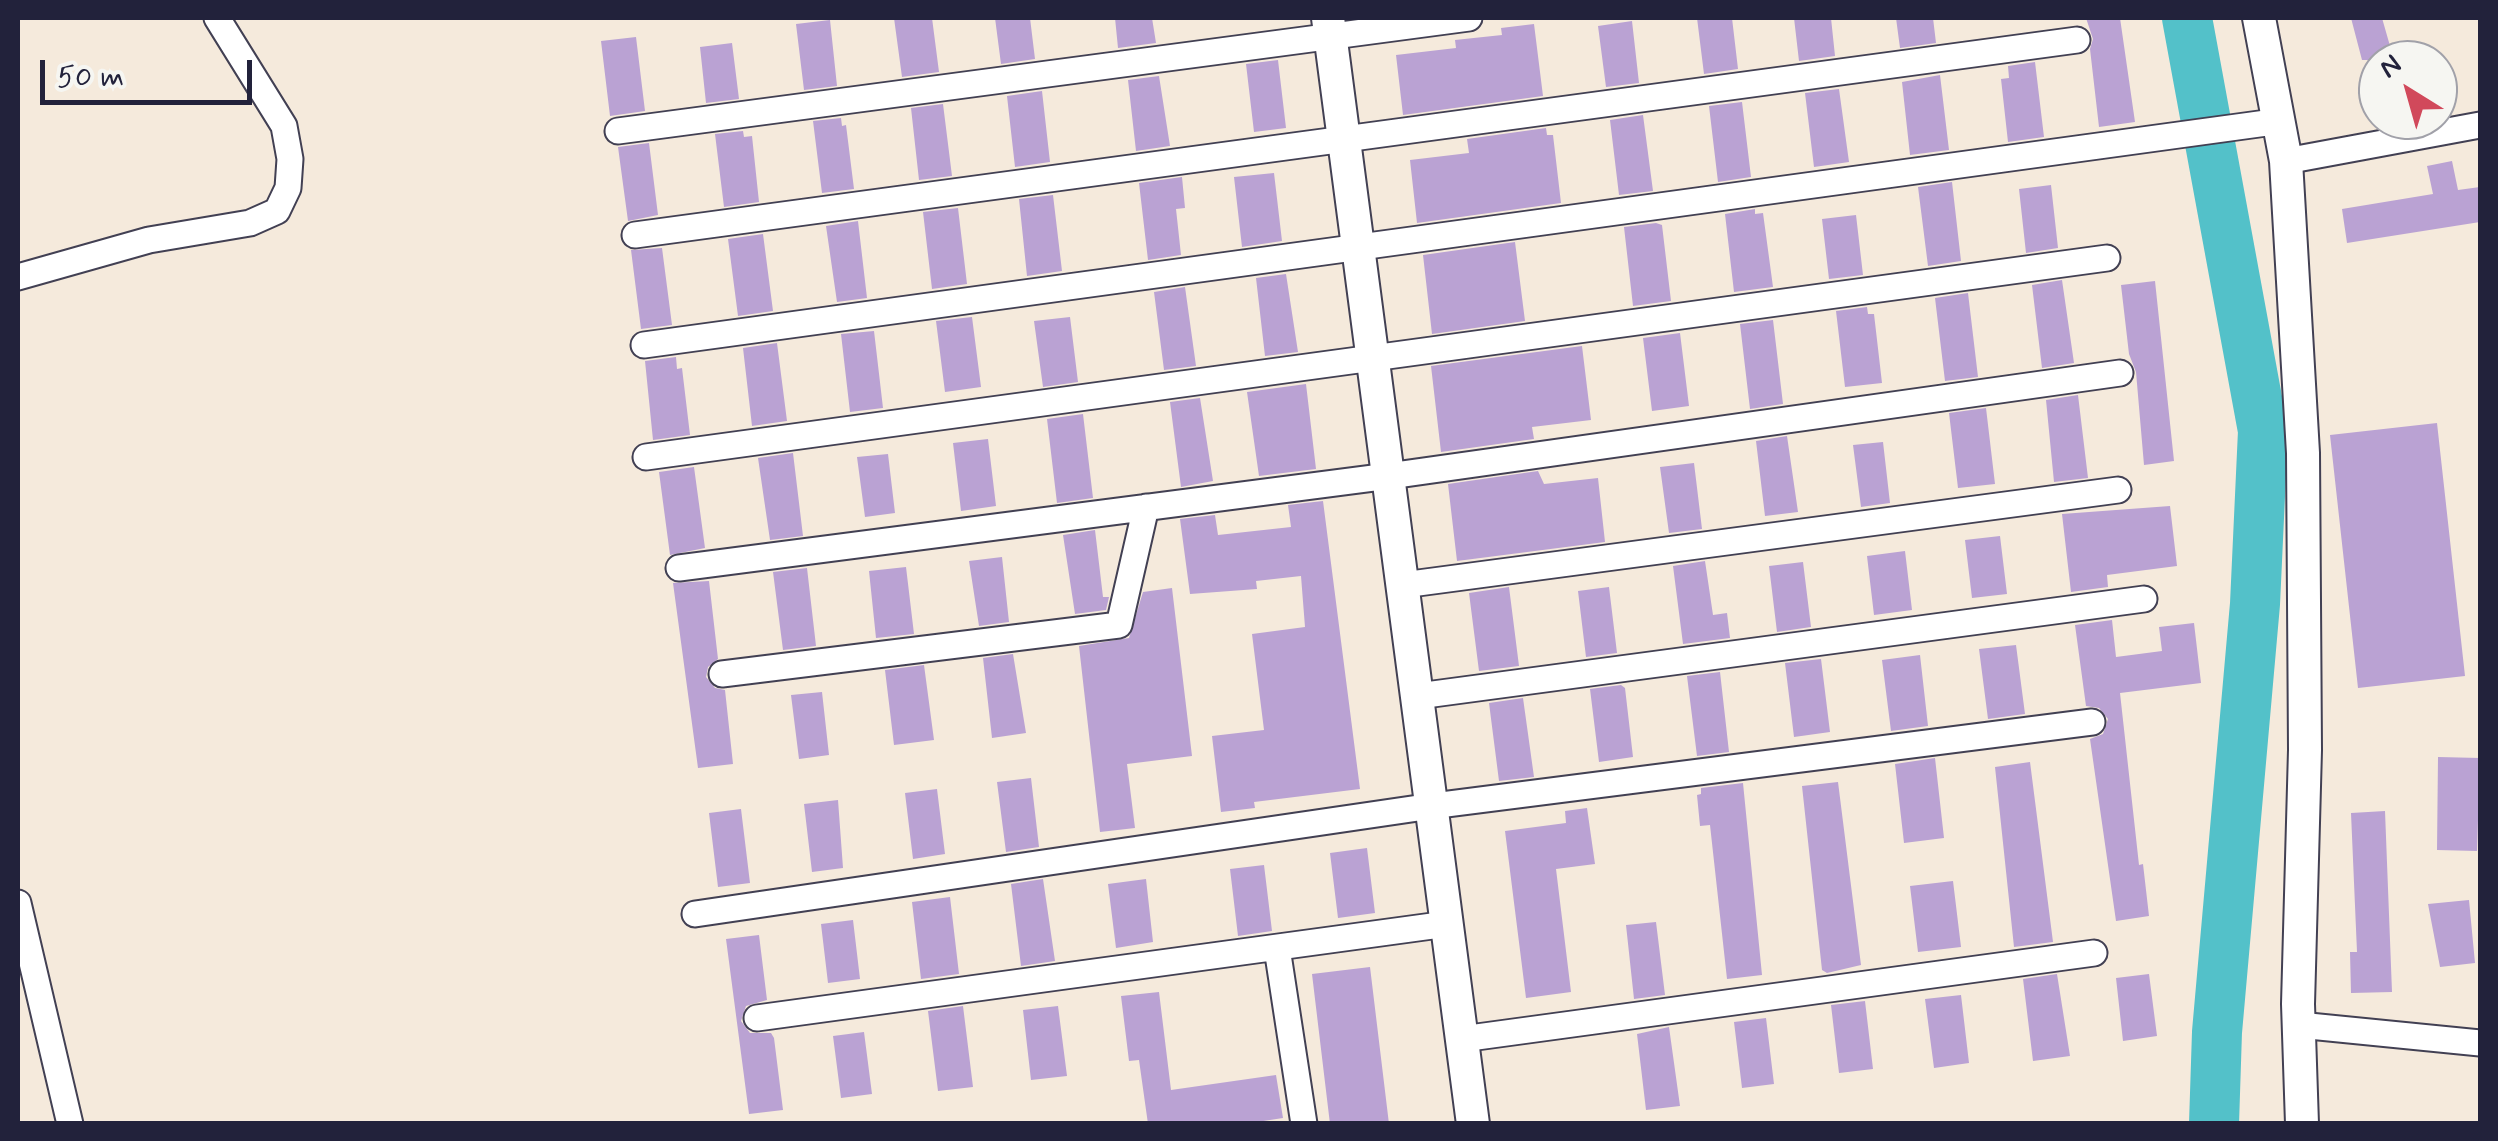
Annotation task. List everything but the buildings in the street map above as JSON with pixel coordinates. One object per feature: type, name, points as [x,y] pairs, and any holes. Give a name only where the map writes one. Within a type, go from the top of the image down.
[{"type":"street","points":[[18,277],[149,240],[250,223],[277,210],[288,188],[290,159],[284,126],[217,18]]},
{"type":"street","points":[[618,131],[1329,27],[1469,18]]},
{"type":"street","points":[[2259,18],[2286,162],[2303,453],[2306,750],[2299,1025],[2302,1124]]},
{"type":"street","points":[[1329,27],[1474,1124]]},
{"type":"street","points":[[634,235],[2077,40]]},
{"type":"street","points":[[644,345],[2281,120]]},
{"type":"street","points":[[2286,162],[2480,126]]},
{"type":"street","points":[[646,457],[2107,258]]},
{"type":"street","points":[[679,568],[1389,476],[2120,373]]},
{"type":"street","points":[[1404,585],[2118,490]]},
{"type":"street","points":[[722,674],[1119,625],[1146,507]]},
{"type":"street","points":[[1418,696],[2144,599]]},
{"type":"street","points":[[695,914],[1432,806],[2092,722]]},
{"type":"street","points":[[18,903],[70,1124]]},
{"type":"street","points":[[758,1018],[1447,924]]},
{"type":"street","points":[[1276,948],[1304,1124]]},
{"type":"street","points":[[1462,1038],[2094,953]]},
{"type":"street","points":[[2299,1025],[2480,1042]]},
{"type":"waterway","points":[[2187,18],[2263,431],[2255,604],[2217,1032],[2214,1124]]}]
